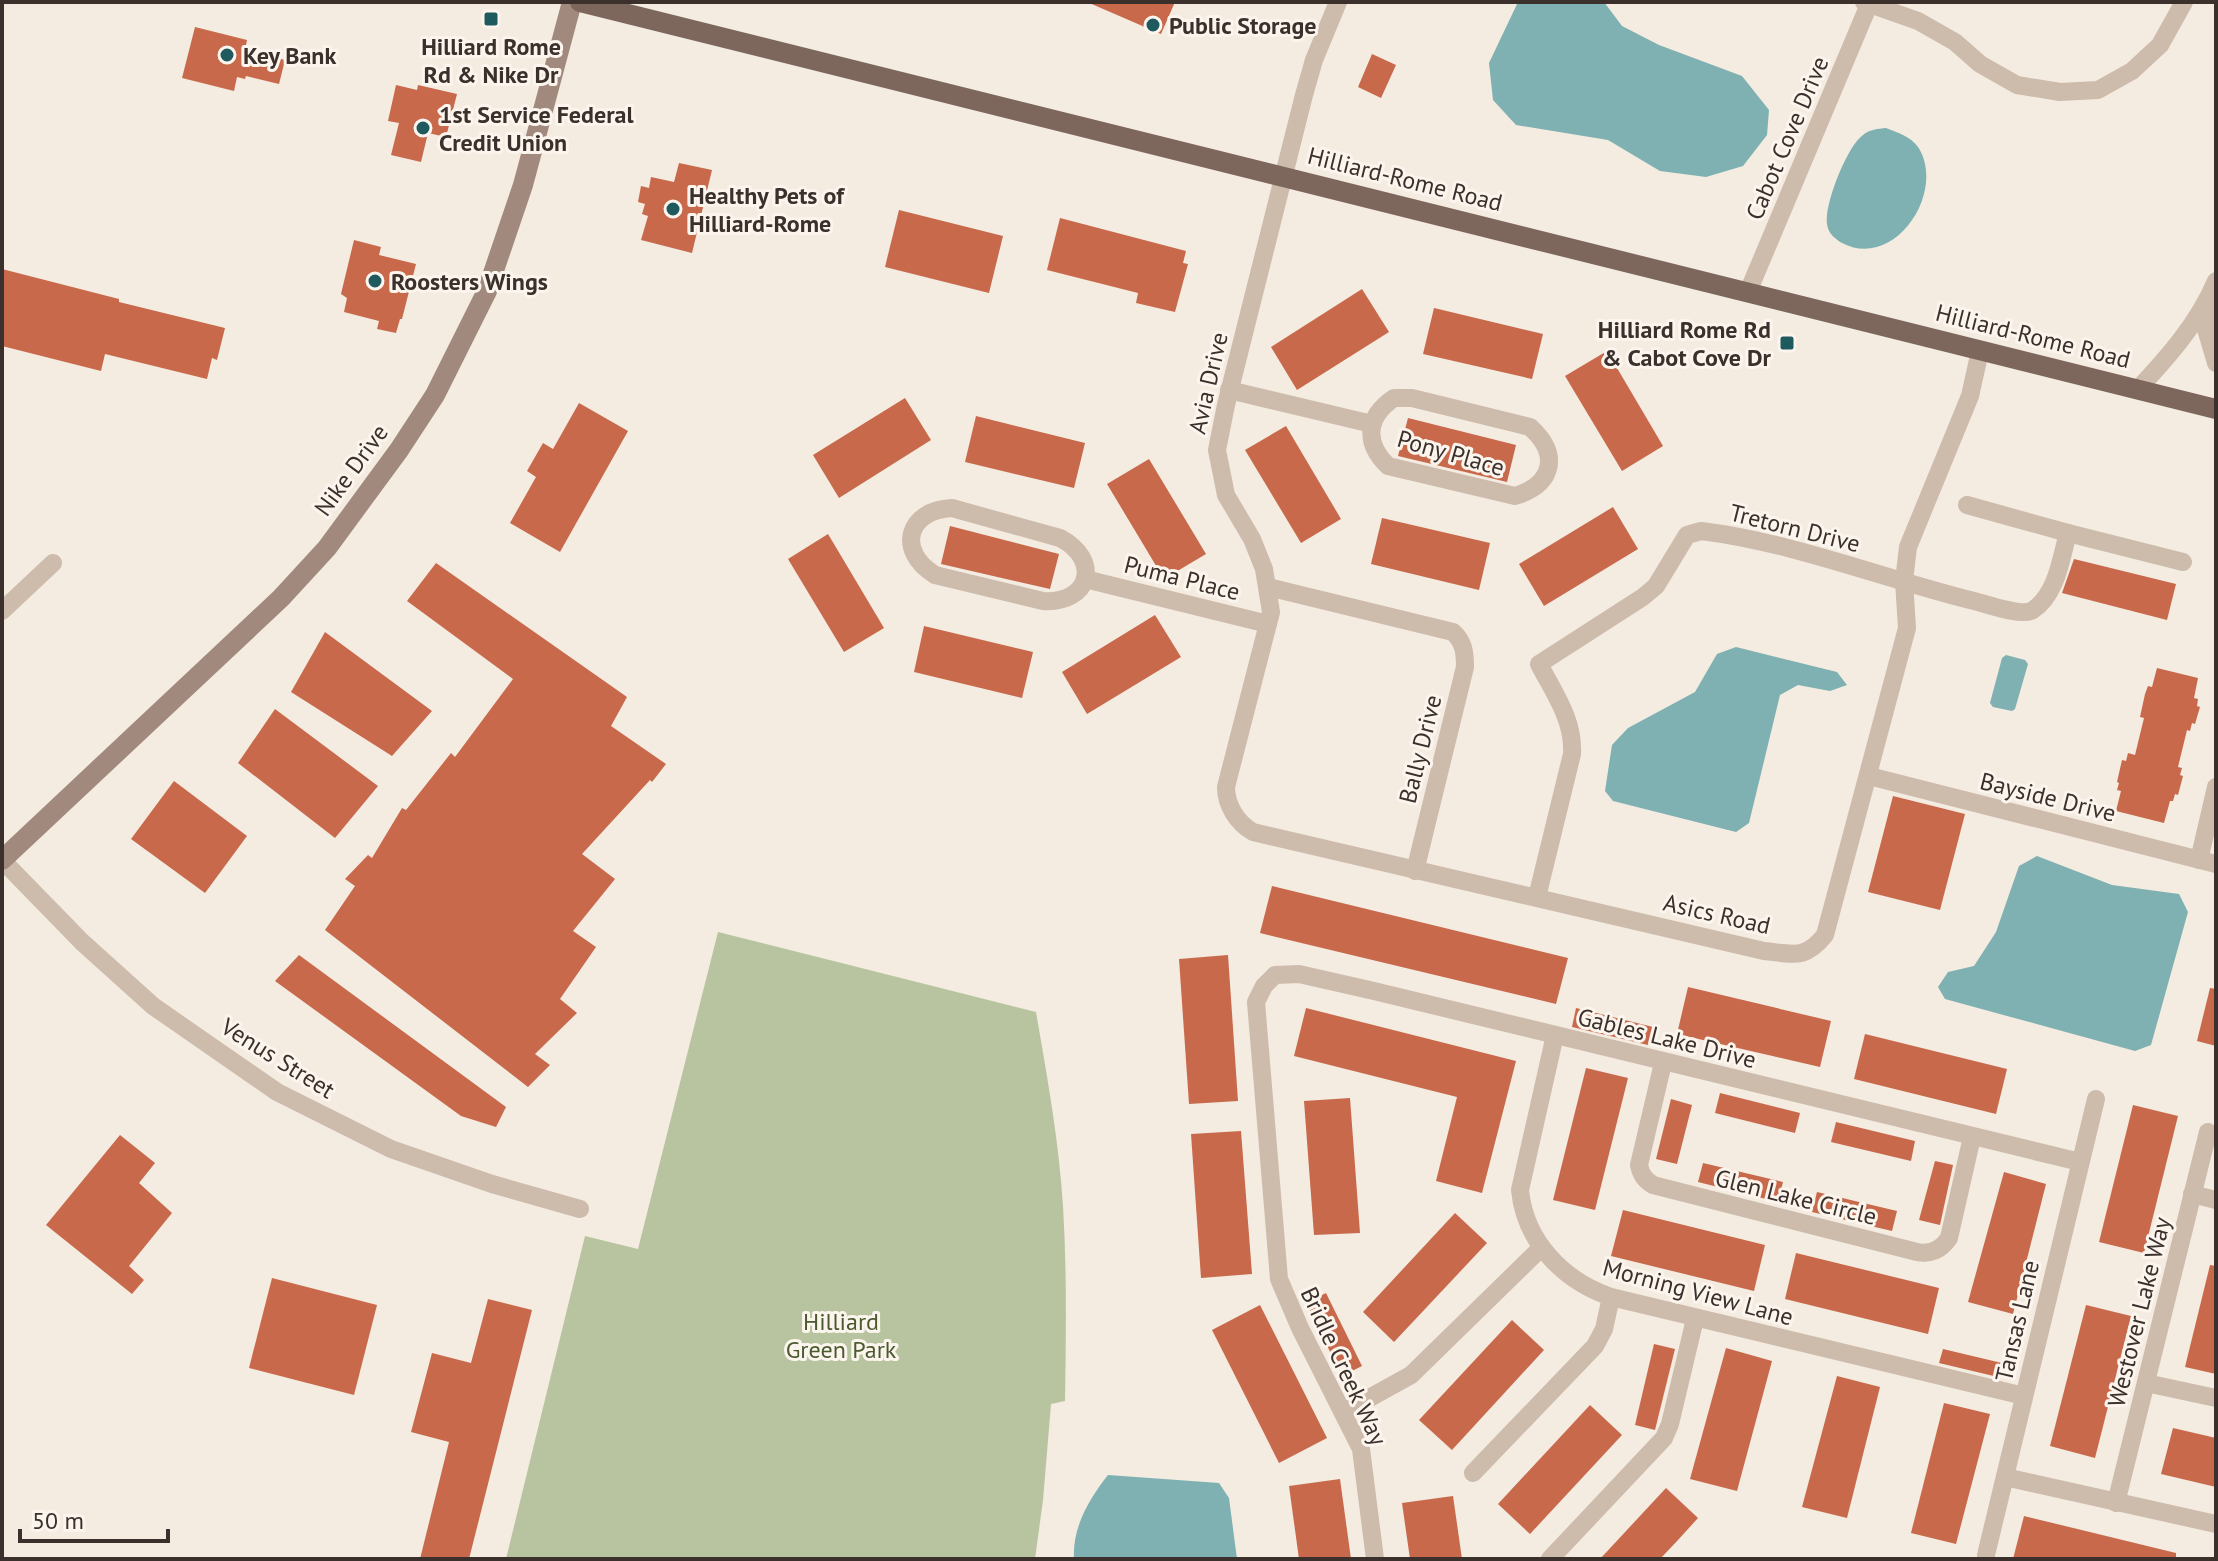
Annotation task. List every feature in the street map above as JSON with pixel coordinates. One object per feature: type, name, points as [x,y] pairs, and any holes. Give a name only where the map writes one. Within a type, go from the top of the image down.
[{"type":"main road","name":"Hilliard-Rome Road","points":[[580,2],[2216,409]]},
{"type":"street","name":"Nike Drive","points":[[3,856],[217,661],[281,598],[327,548],[399,450],[435,395],[487,291],[523,185],[572,2]]},
{"type":"street","name":"Avia Drive","points":[[1268,587],[1252,539],[1226,495],[1217,450],[1229,390],[1314,60],[1338,2]]},
{"type":"street","points":[[1868,3],[1918,21],[1955,42],[1980,64],[2017,85],[2060,92],[2098,90],[2132,71],[2160,45],[2184,2]]},
{"type":"street","name":"Cabot Cove Drive","points":[[1748,292],[1868,3]]},
{"type":"street","points":[[2138,389],[2177,346],[2208,301],[2216,281]]},
{"type":"street","points":[[2208,301],[2206,329],[2216,363]]},
{"type":"street","name":"Asics Road","points":[[1268,587],[1271,612],[1226,787],[1230,807],[1242,826],[1253,832],[1415,871],[1764,951],[1795,954],[1813,950],[1825,935],[1907,628],[1904,581],[1908,547],[1970,396],[1980,351]]},
{"type":"street","name":"Pony Place","points":[[1229,390],[1372,424]]},
{"type":"street","name":"Pony Place","points":[[1394,398],[1412,398],[1530,427],[1544,440],[1550,458],[1546,477],[1533,491],[1515,496],[1388,466],[1374,448],[1372,424],[1379,408],[1394,398]]},
{"type":"street","points":[[1967,505],[2183,562]]},
{"type":"street","points":[[952,508],[1068,542],[1076,547],[1085,562],[1085,579],[1076,594],[1061,602],[1043,601],[935,575],[920,566],[911,551],[911,533],[920,518],[935,509],[952,508]]},
{"type":"street","name":"Tretorn Drive","points":[[1537,897],[1572,754],[1573,738],[1568,719],[1539,664],[1650,592],[1687,535],[1701,531],[1714,532],[1904,581]]},
{"type":"street","points":[[1904,581],[2008,610],[2032,610],[2052,588],[2068,533]]},
{"type":"street","points":[[2,611],[53,563]]},
{"type":"street","name":"Puma Place","points":[[1085,579],[1268,624]]},
{"type":"street","name":"Bally Drive","points":[[1268,587],[1453,632],[1461,639],[1465,667],[1415,871]]},
{"type":"street","name":"Bayside Drive","points":[[1869,776],[2207,862]]},
{"type":"street","points":[[2207,862],[2216,787]]},
{"type":"street","name":"Venus Street","points":[[3,856],[82,942],[153,1006],[277,1092],[391,1149],[492,1184],[580,1209]]},
{"type":"street","name":"Gables Lake Drive","points":[[1256,1002],[1264,986],[1275,975],[1299,974],[2080,1162]]},
{"type":"street","name":"Bridle Creek Way","points":[[1256,1002],[1279,1279],[1361,1449],[1375,1559]]},
{"type":"street","name":"Morning View Lane","points":[[1555,1035],[1520,1190],[1523,1210],[1541,1248],[1566,1274],[1580,1284],[1611,1297],[2024,1396]]},
{"type":"street","name":"Glen Lake Circle","points":[[1663,1063],[1639,1165],[1646,1181],[1917,1252],[1931,1253],[1949,1238],[1972,1137]]},
{"type":"street","name":"Tansas Lane","points":[[1986,1555],[2096,1099]]},
{"type":"street","name":"Westover Lake Way","points":[[2116,1503],[2208,1132]]},
{"type":"street","points":[[2192,1194],[2216,1200]]},
{"type":"street","points":[[1344,1412],[1411,1375],[1541,1248]]},
{"type":"street","points":[[1473,1473],[1595,1346],[1604,1329],[1611,1297]]},
{"type":"street","points":[[1550,1559],[1664,1438],[1695,1319]]},
{"type":"street","points":[[2146,1383],[2216,1398]]},
{"type":"street","points":[[2005,1477],[2216,1524]]},
{"type":"green space","name":"Hilliard Green Park","points":[[718,932],[1036,1012],[1061,1182],[1066,1328],[1065,1401],[1051,1404],[1035,1559],[506,1559],[585,1236],[638,1249]]},
{"type":"water","points":[[1518,2],[1604,2],[1622,26],[1659,45],[1742,76],[1769,110],[1767,135],[1743,166],[1706,177],[1660,171],[1608,140],[1516,125],[1493,100],[1489,63]]},
{"type":"water","points":[[1886,128],[1908,137],[1918,147],[1925,165],[1926,184],[1921,204],[1911,222],[1897,237],[1880,246],[1862,249],[1842,243],[1830,233],[1827,224],[1829,204],[1844,163],[1857,141],[1868,132]]},
{"type":"water","points":[[1736,647],[1837,672],[1847,685],[1830,691],[1798,685],[1780,695],[1749,823],[1736,832],[1613,801],[1605,791],[1612,745],[1628,728],[1695,692],[1717,654]]},
{"type":"water","points":[[2006,655],[2025,660],[2028,664],[2012,711],[1993,707],[1990,703],[2002,658]]},
{"type":"water","points":[[2037,856],[2112,885],[2179,894],[2188,912],[2151,1045],[2135,1051],[1945,999],[1938,987],[1948,972],[1974,966],[1996,932],[2019,866]]},
{"type":"water","points":[[1108,1475],[1219,1483],[1229,1498],[1237,1559],[1074,1559],[1076,1536],[1083,1514]]},
{"type":"building","name":"Public Storage","points":[[1087,2],[1175,2],[1161,34]]},
{"type":"building","name":"Key Bank","points":[[195,27],[247,40],[245,50],[285,60],[279,84],[246,76],[245,79],[237,77],[234,91],[182,78]]},
{"type":"building","points":[[1372,54],[1396,65],[1381,98],[1358,87]]},
{"type":"building","name":"1st Service Federal Credit Union","points":[[396,85],[417,90],[418,85],[457,94],[446,137],[428,133],[421,162],[391,155],[399,123],[388,121]]},
{"type":"building","name":"Healthy Pets of Hilliard-Rome","points":[[679,163],[712,170],[692,253],[641,240],[648,216],[642,214],[645,204],[638,202],[641,186],[649,188],[651,177],[674,182]]},
{"type":"building","points":[[899,210],[1003,236],[989,293],[885,267]]},
{"type":"building","points":[[1060,218],[1186,251],[1183,263],[1188,264],[1175,312],[1136,303],[1138,293],[1047,270]]},
{"type":"building","points":[[354,240],[381,247],[379,255],[416,264],[396,333],[377,329],[379,321],[344,312],[347,298],[341,294]]},
{"type":"building","points":[[2,269],[225,328],[217,360],[212,358],[207,379],[105,354],[101,371],[2,346]]},
{"type":"building","points":[[1362,289],[1389,332],[1297,390],[1271,347]]},
{"type":"building","points":[[1434,308],[1543,334],[1532,379],[1423,354]]},
{"type":"building","points":[[1607,351],[1663,446],[1622,471],[1565,376]]},
{"type":"building","points":[[905,398],[931,440],[839,498],[813,455]]},
{"type":"building","points":[[579,403],[628,431],[560,552],[510,523],[536,477],[527,471],[543,443],[553,449]]},
{"type":"building","points":[[976,416],[1085,443],[1074,488],[965,462]]},
{"type":"building","points":[[1408,418],[1516,445],[1507,482],[1398,456]]},
{"type":"building","points":[[1286,426],[1341,519],[1301,543],[1245,450]]},
{"type":"building","points":[[1149,459],[1206,554],[1164,579],[1107,484]]},
{"type":"building","points":[[1613,507],[1638,549],[1544,606],[1519,564]]},
{"type":"building","points":[[1382,518],[1490,543],[1479,590],[1371,564]]},
{"type":"building","points":[[950,526],[1059,554],[1050,589],[941,564]]},
{"type":"building","points":[[828,534],[884,628],[844,652],[788,559]]},
{"type":"building","points":[[2074,559],[2176,584],[2167,620],[2062,593]]},
{"type":"building","points":[[436,563],[627,697],[611,726],[666,764],[582,854],[615,879],[573,931],[596,947],[560,999],[577,1013],[535,1054],[550,1065],[528,1087],[325,930],[355,886],[345,879],[368,855],[372,858],[402,808],[406,810],[451,753],[455,757],[513,679],[407,601]]},
{"type":"building","points":[[1155,615],[1181,657],[1087,714],[1062,672]]},
{"type":"building","points":[[924,626],[1033,652],[1022,698],[914,672]]},
{"type":"building","points":[[325,632],[432,711],[392,756],[291,692]]},
{"type":"building","points":[[2157,668],[2198,678],[2194,698],[2198,699],[2197,706],[2200,707],[2195,724],[2192,723],[2190,731],[2187,730],[2178,767],[2182,768],[2180,775],[2183,776],[2178,795],[2175,794],[2173,801],[2170,801],[2164,823],[2116,811],[2121,791],[2117,790],[2117,782],[2122,760],[2126,761],[2128,753],[2135,755],[2144,718],[2140,717],[2145,694],[2148,686],[2152,687]]},
{"type":"building","points":[[275,709],[378,786],[335,838],[238,763]]},
{"type":"building","points":[[174,781],[247,836],[205,893],[131,839]]},
{"type":"building","points":[[1893,796],[1965,814],[1940,910],[1868,892]]},
{"type":"building","points":[[1272,886],[1568,958],[1556,1004],[1260,933]]},
{"type":"building","points":[[299,955],[506,1107],[496,1127],[461,1116],[275,981]]},
{"type":"building","points":[[1228,955],[1238,1101],[1189,1104],[1179,959]]},
{"type":"building","points":[[1688,987],[1831,1021],[1820,1067],[1677,1034]]},
{"type":"building","points":[[2210,988],[2216,989],[2216,1046],[2197,1041]]},
{"type":"building","points":[[1306,1008],[1516,1061],[1482,1193],[1436,1181],[1457,1097],[1294,1056]]},
{"type":"building","points":[[1576,1008],[1653,1027],[1648,1045],[1572,1027]]},
{"type":"building","points":[[1865,1034],[2007,1069],[1996,1114],[1854,1079]]},
{"type":"building","points":[[1586,1068],[1628,1078],[1595,1210],[1553,1200]]},
{"type":"building","points":[[1720,1093],[1800,1113],[1795,1133],[1715,1113]]},
{"type":"building","points":[[1350,1098],[1360,1233],[1314,1235],[1304,1101]]},
{"type":"building","points":[[1671,1099],[1692,1105],[1677,1164],[1656,1159]]},
{"type":"building","points":[[2133,1105],[2178,1116],[2144,1253],[2099,1242]]},
{"type":"building","points":[[1836,1122],[1915,1141],[1911,1161],[1831,1142]]},
{"type":"building","points":[[1241,1131],[1252,1274],[1201,1278],[1191,1134]]},
{"type":"building","points":[[120,1135],[155,1163],[139,1183],[172,1213],[129,1266],[144,1280],[132,1294],[46,1225]]},
{"type":"building","points":[[1935,1161],[1953,1165],[1940,1225],[1919,1220]]},
{"type":"building","points":[[1703,1163],[1783,1182],[1778,1202],[1698,1182]]},
{"type":"building","points":[[2004,1172],[2046,1184],[2013,1314],[1968,1302]]},
{"type":"building","points":[[1817,1192],[1897,1211],[1892,1231],[1812,1212]]},
{"type":"building","points":[[1623,1210],[1765,1245],[1754,1291],[1611,1256]]},
{"type":"building","points":[[1455,1213],[1487,1243],[1394,1342],[1363,1312]]},
{"type":"building","points":[[1796,1253],[1939,1288],[1928,1334],[1785,1299]]},
{"type":"building","points":[[2210,1265],[2216,1266],[2216,1374],[2185,1367]]},
{"type":"building","points":[[272,1278],[377,1305],[354,1395],[249,1368]]},
{"type":"building","points":[[1326,1293],[1362,1366],[1342,1376],[1306,1303]]},
{"type":"building","points":[[488,1299],[532,1310],[469,1559],[420,1559],[449,1442],[411,1432],[432,1353],[471,1363]]},
{"type":"building","points":[[1260,1305],[1327,1438],[1279,1463],[1212,1330]]},
{"type":"building","points":[[2086,1305],[2131,1316],[2095,1458],[2050,1446]]},
{"type":"building","points":[[1512,1320],[1544,1350],[1452,1450],[1419,1420]]},
{"type":"building","points":[[1654,1344],[1675,1349],[1655,1430],[1635,1425]]},
{"type":"building","points":[[1726,1348],[1772,1361],[1737,1491],[1690,1479]]},
{"type":"building","points":[[1943,1349],[2006,1364],[2002,1378],[1939,1363]]},
{"type":"building","points":[[1837,1376],[1880,1387],[1847,1518],[1802,1507]]},
{"type":"building","points":[[1944,1403],[1990,1414],[1956,1544],[1911,1533]]},
{"type":"building","points":[[1590,1405],[1622,1435],[1530,1534],[1498,1504]]},
{"type":"building","points":[[2173,1428],[2216,1438],[2216,1487],[2161,1474]]},
{"type":"building","points":[[1340,1479],[1351,1559],[1299,1559],[1289,1486]]},
{"type":"building","points":[[1666,1488],[1698,1518],[1678,1540],[1660,1559],[1600,1559]]},
{"type":"building","points":[[1453,1496],[1462,1559],[1410,1559],[1402,1503]]},
{"type":"building","points":[[2024,1516],[2176,1553],[2176,1559],[2013,1559]]},
{"type":"place","name":"Hilliard Rome Rd & Nike Dr","points":[[491,19]]},
{"type":"place","name":"Public Storage","points":[[1153,25]]},
{"type":"place","name":"Key Bank","points":[[227,55]]},
{"type":"place","name":"1st Service Federal Credit Union","points":[[423,128]]},
{"type":"place","name":"Healthy Pets of Hilliard-Rome","points":[[673,209]]},
{"type":"place","name":"Roosters Wings","points":[[375,281]]},
{"type":"place","name":"Hilliard Rome Rd & Cabot Cove Dr","points":[[1787,343]]}]
